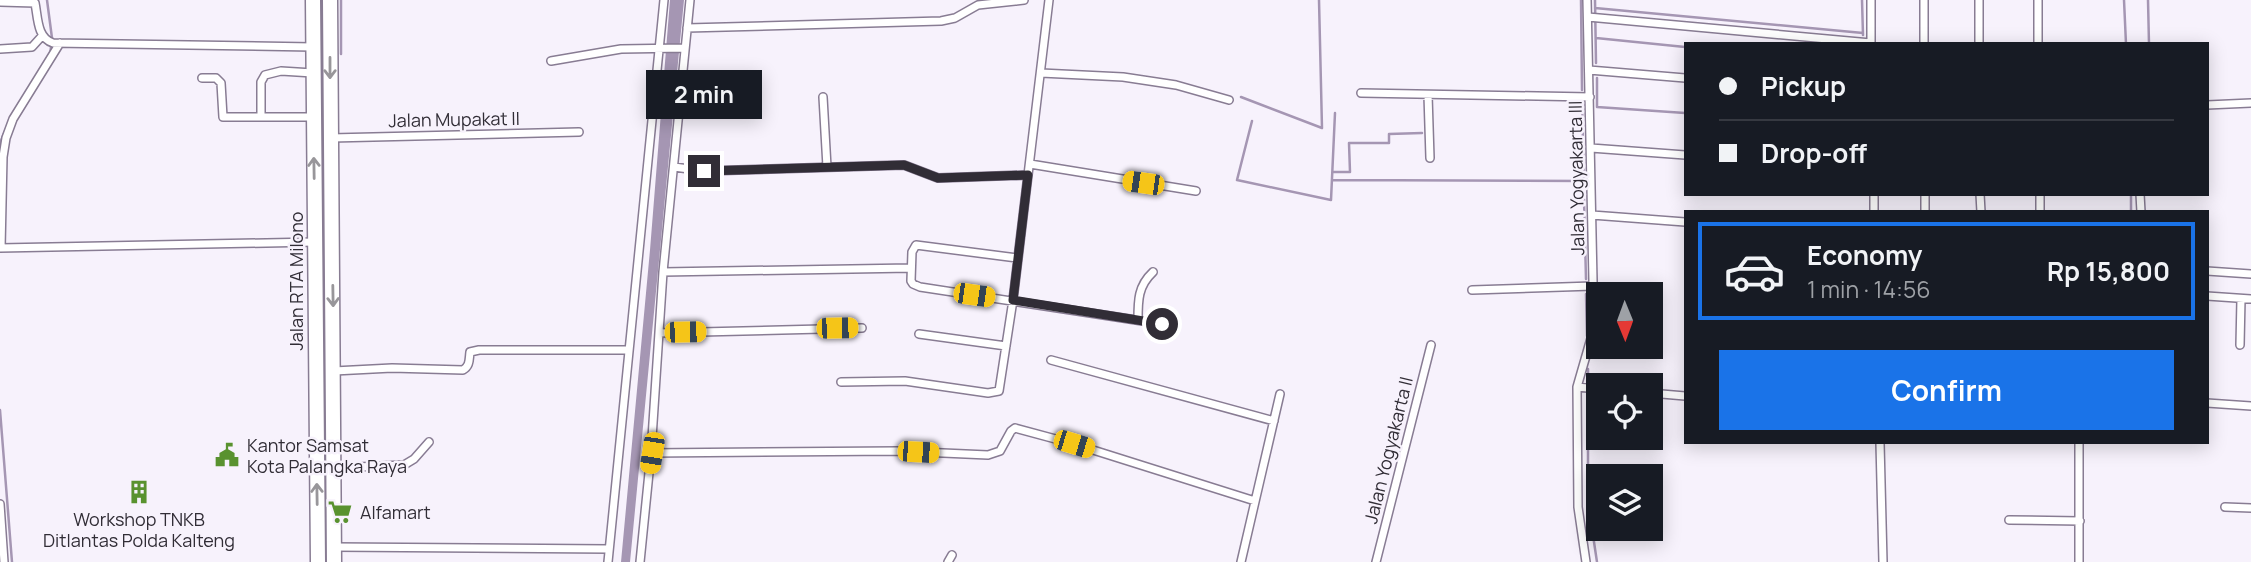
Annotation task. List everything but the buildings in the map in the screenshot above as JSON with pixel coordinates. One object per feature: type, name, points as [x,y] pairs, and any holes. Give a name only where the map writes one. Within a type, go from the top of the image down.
[{"type":"highway","name":"Jalan RTA Milono","points":[[313,0],[318,562]]},
{"type":"highway","name":"Jalan RTA Milono","points":[[330,0],[334,555]]},
{"type":"highway","points":[[315,209],[331,209]]},
{"type":"street","points":[[608,562],[664,0]]},
{"type":"street","points":[[640,562],[652,453],[663,272],[690,0]]},
{"type":"street","points":[[687,27],[941,21],[955,18],[978,3],[1024,0]]},
{"type":"street","points":[[841,382],[905,381],[995,393],[1000,389],[1049,0]]},
{"type":"street","name":"Jalan Yogyakarta III","points":[[1587,0],[1593,282]]},
{"type":"street","points":[[1871,0],[1871,42]]},
{"type":"street","points":[[1924,0],[1924,42]]},
{"type":"street","points":[[1979,0],[1979,42]]},
{"type":"street","points":[[2038,0],[2038,42]]},
{"type":"street","points":[[0,2],[35,2],[51,41],[13,119],[2,151],[0,248],[315,242]]},
{"type":"street","points":[[1588,17],[1860,42]]},
{"type":"street","points":[[0,49],[32,47],[51,41],[313,47]]},
{"type":"street","points":[[551,61],[621,49],[685,48]]},
{"type":"street","points":[[1589,70],[1684,78]]},
{"type":"street","points":[[261,117],[261,82],[265,75],[281,72],[313,73]]},
{"type":"street","points":[[1041,73],[1124,78],[1177,85],[1229,100]]},
{"type":"street","points":[[202,78],[216,78],[221,83],[223,117],[313,117]]},
{"type":"street","points":[[1362,93],[1590,97]]},
{"type":"street","points":[[1428,95],[1430,158]]},
{"type":"street","points":[[823,97],[827,167]]},
{"type":"street","points":[[2209,105],[2251,103]]},
{"type":"street","name":"Jalan Mupakat II","points":[[330,138],[579,132]]},
{"type":"street","points":[[1591,148],[1684,155]]},
{"type":"street","points":[[1030,164],[1196,191]]},
{"type":"street","points":[[674,167],[704,171],[904,165],[938,178],[1028,175]]},
{"type":"street","points":[[1592,215],[1684,222]]},
{"type":"street","points":[[1017,258],[916,245],[912,252],[911,281],[916,286],[1162,324]]},
{"type":"street","points":[[663,272],[911,268]]},
{"type":"street","points":[[2209,271],[2251,274]]},
{"type":"street","points":[[1138,320],[1140,289],[1153,272]]},
{"type":"street","points":[[1472,290],[1586,286]]},
{"type":"street","points":[[2209,296],[2251,299]]},
{"type":"street","points":[[2241,299],[2241,345]]},
{"type":"street","points":[[659,333],[862,328]]},
{"type":"street","points":[[919,334],[1006,346]]},
{"type":"street","name":"Jalan Yogyakarta II","points":[[1376,562],[1431,345]]},
{"type":"street","points":[[334,370],[463,370],[467,368],[470,352],[479,350],[628,350]]},
{"type":"street","name":"Jalan Yogyakarta III","points":[[1586,359],[1577,387],[1578,507],[1586,562]]},
{"type":"street","points":[[1051,360],[1274,421]]},
{"type":"street","points":[[1577,387],[1586,388]]},
{"type":"street","points":[[1241,562],[1280,394]]},
{"type":"street","points":[[1663,394],[1684,396]]},
{"type":"street","points":[[2209,403],[2251,406]]},
{"type":"street","points":[[652,453],[898,451],[988,455],[1000,451],[1015,428],[1255,501]]},
{"type":"street","points":[[334,468],[404,465],[429,442]]},
{"type":"street","points":[[1880,444],[1883,562]]},
{"type":"street","points":[[2079,444],[2079,562]]},
{"type":"street","points":[[0,504],[4,562]]},
{"type":"street","points":[[2225,507],[2251,508]]},
{"type":"street","points":[[2009,520],[2080,521]]},
{"type":"street","points":[[334,555],[609,549]]},
{"type":"shaded area","points":[[670,0],[684,0],[630,562],[621,562],[650,250]]},
{"type":"waterway","points":[[47,0],[52,38],[50,56]]},
{"type":"waterway","points":[[341,0],[341,54]]},
{"type":"waterway","points":[[1241,97],[1322,128],[1319,0]]},
{"type":"waterway","points":[[1581,0],[1582,90]]},
{"type":"waterway","points":[[1595,0],[1596,63]]},
{"type":"waterway","points":[[1862,0],[1863,35]]},
{"type":"waterway","points":[[2124,0],[2126,42]]},
{"type":"waterway","points":[[2148,0],[2149,42]]},
{"type":"waterway","points":[[1595,8],[1863,33]]},
{"type":"waterway","points":[[1596,38],[1684,47]]},
{"type":"waterway","points":[[1597,78],[1597,107],[1684,113]]},
{"type":"waterway","points":[[1582,104],[1584,186]]},
{"type":"waterway","points":[[1252,121],[1237,180],[1331,200],[1335,113]]},
{"type":"waterway","points":[[0,143],[8,124]]},
{"type":"waterway","points":[[1333,172],[1350,172],[1349,143],[1389,143],[1389,134],[1422,133]]},
{"type":"waterway","points":[[1332,180],[1584,181]]},
{"type":"waterway","points":[[2131,196],[2131,210]]},
{"type":"waterway","points":[[1584,199],[1586,279]]},
{"type":"waterway","points":[[0,410],[12,562]]},
{"type":"waterway","points":[[1588,450],[1588,502],[1597,562]]},
{"type":"place","name":"Kantor Samsat Kota Palangka Raya","points":[[227,455]]},
{"type":"place","name":"Workshop TNKB Ditlantas Polda Kalteng","points":[[139,492]]},
{"type":"place","name":"Alfamart","points":[[340,512]]},
{"type":"route","points":[[704,171],[904,165],[938,178],[1028,175],[1013,300],[1162,324]]}]
